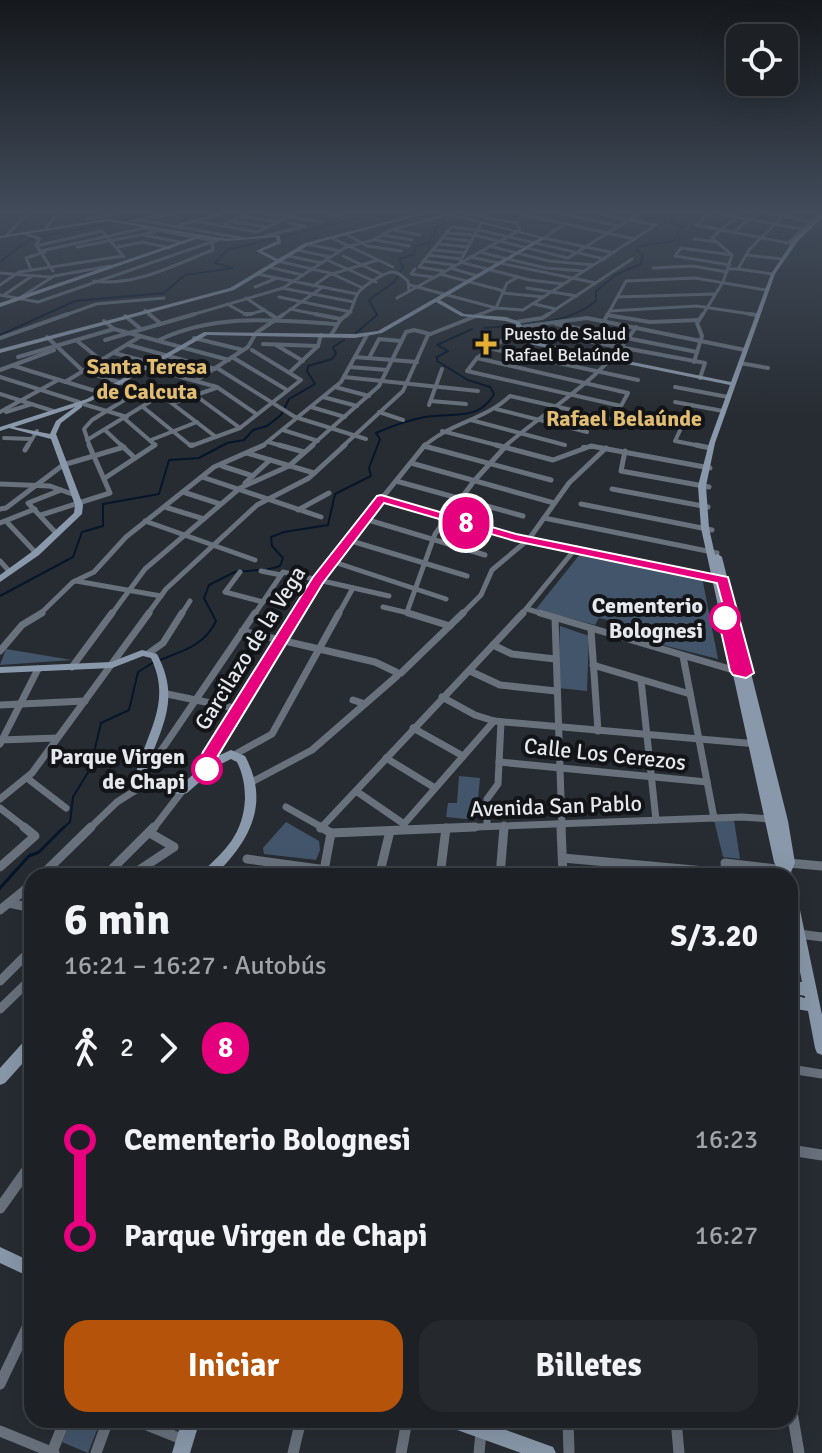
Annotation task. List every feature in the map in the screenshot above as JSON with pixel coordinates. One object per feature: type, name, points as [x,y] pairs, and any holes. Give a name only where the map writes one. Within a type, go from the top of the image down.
[{"type":"street","points":[[1,296],[23,280]]},
{"type":"street","points":[[22,297],[47,280]]},
{"type":"street","points":[[61,280],[66,282]]},
{"type":"street","points":[[0,305],[72,280]]},
{"type":"street","points":[[91,280],[115,283],[125,280]]},
{"type":"street","points":[[1,296],[38,302],[98,280]]},
{"type":"street","points":[[255,287],[273,280]]},
{"type":"street","points":[[287,280],[357,294]]},
{"type":"street","points":[[313,286],[322,280]]},
{"type":"street","points":[[344,280],[363,288]]},
{"type":"street","points":[[371,280],[376,282]]},
{"type":"street","points":[[331,335],[339,322],[351,312],[357,294],[379,280]]},
{"type":"street","points":[[407,280],[408,291]]},
{"type":"street","points":[[397,298],[427,280]]},
{"type":"street","points":[[462,280],[503,292],[545,297]]},
{"type":"street","points":[[4,429],[84,402],[179,346],[209,332],[367,335],[387,329],[472,280]]},
{"type":"street","points":[[240,488],[289,466],[369,396],[382,381],[401,341],[410,330],[430,334],[496,308],[507,283],[513,280]]},
{"type":"street","points":[[523,295],[530,280],[565,284]]},
{"type":"street","points":[[440,300],[521,311],[573,280]]},
{"type":"street","points":[[583,280],[596,283]]},
{"type":"street","points":[[534,304],[556,309],[601,280]]},
{"type":"street","points":[[606,316],[625,282],[673,280]]},
{"type":"street","points":[[697,280],[766,290]]},
{"type":"street","points":[[694,362],[701,341],[699,320],[724,280]]},
{"type":"street","points":[[770,280],[710,448],[705,507],[719,579],[777,820],[785,868]]},
{"type":"street","points":[[0,351],[145,310],[201,298],[245,281],[265,293]]},
{"type":"street","points":[[105,340],[282,288],[293,281]]},
{"type":"street","points":[[289,290],[299,283]]},
{"type":"street","points":[[410,285],[418,285],[457,313],[623,350],[705,363],[700,378]]},
{"type":"street","points":[[79,287],[85,290]]},
{"type":"street","points":[[195,381],[243,350],[256,333],[323,287]]},
{"type":"street","points":[[233,288],[277,317],[309,323]]},
{"type":"street","points":[[282,288],[354,302]]},
{"type":"street","points":[[527,288],[556,290],[577,296]]},
{"type":"street","points":[[617,297],[696,292],[715,294]]},
{"type":"street","points":[[218,293],[243,313],[249,315],[265,310]]},
{"type":"street","points":[[279,297],[351,312]]},
{"type":"street","points":[[0,338],[96,304],[164,298]]},
{"type":"street","points":[[201,298],[224,318],[339,322]]},
{"type":"street","points":[[183,303],[196,313]]},
{"type":"street","points":[[164,307],[178,318]]},
{"type":"street","points":[[518,325],[708,307],[757,315]]},
{"type":"street","points":[[290,309],[339,322]]},
{"type":"street","points":[[145,310],[162,323]]},
{"type":"street","points":[[477,358],[628,393],[621,406],[467,371],[477,358],[493,349],[518,325],[542,318],[555,310]]},
{"type":"street","points":[[159,340],[186,326],[243,313]]},
{"type":"street","points":[[125,316],[141,329]]},
{"type":"street","points":[[606,316],[650,322],[699,320]]},
{"type":"street","points":[[606,316],[636,327],[745,350]]},
{"type":"street","points":[[104,321],[114,329]]},
{"type":"street","points":[[65,382],[162,323]]},
{"type":"street","points":[[549,323],[697,352]]},
{"type":"street","points":[[407,612],[432,539],[489,463],[603,372],[623,350],[636,327]]},
{"type":"street","points":[[25,363],[17,356],[114,329],[231,358],[287,390]]},
{"type":"street","points":[[226,346],[235,332]]},
{"type":"street","points":[[97,333],[117,352],[217,387],[255,413]]},
{"type":"street","points":[[262,346],[268,333]]},
{"type":"street","points":[[0,799],[27,778],[161,596],[265,499],[314,473],[379,412],[407,383],[430,334]]},
{"type":"street","points":[[290,372],[318,346],[321,335]]},
{"type":"street","points":[[0,651],[22,625],[44,612],[74,581],[94,572],[145,521],[220,465],[268,442],[335,387],[344,377],[367,335]]},
{"type":"street","points":[[47,337],[83,371],[161,395],[216,437]]},
{"type":"street","points":[[194,338],[243,350]]},
{"type":"street","points":[[506,338],[732,384]]},
{"type":"street","points":[[369,358],[379,339],[401,341]]},
{"type":"street","points":[[76,340],[101,361],[137,372]]},
{"type":"street","points":[[231,358],[272,344],[318,346]]},
{"type":"street","points":[[272,344],[303,361]]},
{"type":"street","points":[[129,345],[216,368],[297,418],[366,439]]},
{"type":"street","points":[[0,370],[25,363],[56,347]]},
{"type":"street","points":[[493,349],[638,380]]},
{"type":"street","points":[[143,407],[191,446],[240,428],[255,413],[301,380],[252,350]]},
{"type":"street","points":[[355,357],[417,362]]},
{"type":"street","points":[[740,363],[768,368]]},
{"type":"street","points":[[14,366],[102,393]]},
{"type":"street","points":[[350,367],[387,370]]},
{"type":"street","points":[[442,369],[430,403],[466,404]]},
{"type":"street","points":[[0,377],[107,410],[126,418],[151,440],[154,446],[105,478]]},
{"type":"street","points":[[344,377],[478,391]]},
{"type":"street","points":[[0,412],[58,380]]},
{"type":"street","points":[[173,403],[217,387]]},
{"type":"street","points":[[335,387],[369,396]]},
{"type":"street","points":[[675,387],[728,397]]},
{"type":"street","points":[[41,515],[77,498],[110,493],[84,432],[86,425],[142,389]]},
{"type":"street","points":[[0,394],[53,411]]},
{"type":"street","points":[[87,440],[161,395]]},
{"type":"street","points":[[195,395],[240,428]]},
{"type":"street","points":[[331,561],[432,435],[496,409],[510,396],[611,419]]},
{"type":"street","points":[[323,397],[357,406]]},
{"type":"street","points":[[0,579],[36,553],[76,517],[77,498],[53,437],[58,422],[84,402]]},
{"type":"street","points":[[675,402],[723,411]]},
{"type":"street","points":[[0,412],[32,404]]},
{"type":"street","points":[[692,405],[675,441],[710,448]]},
{"type":"street","points":[[311,407],[345,417]]},
{"type":"street","points":[[496,409],[587,432]]},
{"type":"street","points":[[126,418],[150,411]]},
{"type":"street","points":[[379,412],[403,420]]},
{"type":"street","points":[[469,420],[565,445]]},
{"type":"street","points":[[151,440],[197,422]]},
{"type":"street","points":[[106,431],[131,424]]},
{"type":"street","points":[[4,429],[53,437]]},
{"type":"street","points":[[283,430],[318,441]]},
{"type":"street","points":[[106,431],[135,458]]},
{"type":"street","points":[[442,431],[553,460],[582,446],[707,466]]},
{"type":"street","points":[[25,450],[35,435]]},
{"type":"street","points":[[268,442],[304,452]]},
{"type":"street","points":[[424,446],[551,480]]},
{"type":"street","points":[[0,509],[63,465],[124,447]]},
{"type":"street","points":[[250,783],[312,750],[450,626],[481,595],[492,570],[529,539],[569,483],[606,448]]},
{"type":"street","points":[[72,667],[145,569],[253,476],[291,449]]},
{"type":"street","points":[[625,451],[621,471],[705,487]]},
{"type":"street","points":[[246,453],[314,473]]},
{"type":"street","points":[[411,463],[554,503]]},
{"type":"street","points":[[220,465],[253,476]]},
{"type":"street","points":[[202,477],[321,517]]},
{"type":"street","points":[[0,481],[61,490],[77,498]]},
{"type":"street","points":[[396,481],[523,516]]},
{"type":"street","points":[[612,489],[705,507]]},
{"type":"street","points":[[57,534],[28,503],[61,490]]},
{"type":"street","points":[[183,492],[220,504]]},
{"type":"street","points":[[298,510],[329,493]]},
{"type":"street","points":[[381,499],[529,539],[719,579]]},
{"type":"street","points":[[581,504],[708,529]]},
{"type":"street","points":[[165,507],[204,519]]},
{"type":"street","points":[[35,509],[3,522],[36,553]]},
{"type":"street","points":[[544,518],[714,552]]},
{"type":"street","points":[[365,519],[485,555]]},
{"type":"street","points":[[145,521],[255,560]]},
{"type":"street","points":[[348,540],[467,576]]},
{"type":"street","points":[[320,829],[527,609],[576,548]]},
{"type":"street","points":[[0,561],[10,572]]},
{"type":"street","name":"Garcilazo de la Vega","points":[[202,773],[208,757],[331,561],[446,599]]},
{"type":"street","points":[[261,571],[281,575]]},
{"type":"street","points":[[240,572],[225,592],[263,602]]},
{"type":"street","points":[[160,789],[148,779],[149,770],[283,572],[389,596]]},
{"type":"street","points":[[74,581],[161,596]]},
{"type":"street","points":[[113,868],[150,833],[183,790],[202,773],[222,757],[234,755],[272,734],[353,588]]},
{"type":"street","points":[[0,670],[112,665],[151,654],[163,643],[190,601]]},
{"type":"street","points":[[383,607],[450,626]]},
{"type":"street","points":[[527,609],[742,672]]},
{"type":"street","points":[[555,618],[563,868]]},
{"type":"street","points":[[591,630],[598,731]]},
{"type":"street","points":[[242,631],[375,662],[398,674]]},
{"type":"street","points":[[493,645],[512,654],[555,659]]},
{"type":"street","points":[[151,654],[163,675],[167,694],[140,778],[144,785],[183,790]]},
{"type":"street","points":[[683,656],[714,818]]},
{"type":"street","points":[[593,665],[690,694]]},
{"type":"street","points":[[38,669],[1,742],[57,738]]},
{"type":"street","points":[[470,671],[500,685],[556,691]]},
{"type":"street","points":[[641,680],[656,820]]},
{"type":"street","points":[[167,694],[239,709]]},
{"type":"street","points":[[442,697],[475,715],[498,721],[760,744]]},
{"type":"street","points":[[353,700],[365,704]]},
{"type":"street","points":[[0,705],[85,701]]},
{"type":"street","points":[[356,791],[404,827],[463,756],[498,721]]},
{"type":"street","points":[[487,825],[487,799],[498,784],[498,721]]},
{"type":"street","points":[[413,728],[463,756]]},
{"type":"street","points":[[213,868],[244,835],[250,816],[250,783],[243,761],[234,755]]},
{"type":"street","points":[[386,758],[435,788]]},
{"type":"street","name":"Calle Los Cerezos","points":[[499,762],[707,782]]},
{"type":"street","points":[[27,778],[66,808]]},
{"type":"street","points":[[49,868],[117,802],[144,785]]},
{"type":"street","points":[[286,807],[331,833],[325,868]]},
{"type":"street","points":[[0,808],[35,836],[1,864]]},
{"type":"street","name":"Avenida San Pablo","points":[[331,833],[390,831],[404,827],[714,818],[777,820]]},
{"type":"street","points":[[501,868],[504,825]]},
{"type":"street","points":[[441,868],[446,828]]},
{"type":"street","points":[[381,868],[390,831]]},
{"type":"street","points":[[142,868],[174,847],[150,833]]},
{"type":"street","points":[[563,858],[656,868]]},
{"type":"street","points":[[247,859],[296,868]]},
{"type":"street","points":[[726,868],[725,863],[785,868],[822,866]]},
{"type":"street","points":[[615,864],[615,868]]},
{"type":"street","points":[[0,910],[24,891]]},
{"type":"street","points":[[19,895],[24,896]]},
{"type":"street","points":[[9,903],[24,906]]},
{"type":"street","points":[[798,929],[822,937]]},
{"type":"street","points":[[798,940],[821,1041]]},
{"type":"street","points":[[0,981],[24,957]]},
{"type":"street","points":[[0,1009],[24,986]]},
{"type":"street","points":[[798,988],[810,990]]},
{"type":"street","points":[[798,1003],[813,1006]]},
{"type":"street","points":[[0,1078],[24,1052]]},
{"type":"street","points":[[798,1070],[822,1074]]},
{"type":"street","points":[[798,1151],[822,1155]]},
{"type":"street","points":[[0,1208],[24,1174]]},
{"type":"street","points":[[0,1255],[24,1266]]},
{"type":"street","points":[[0,1384],[24,1334]]},
{"type":"street","points":[[0,1431],[53,1452],[62,1428]]},
{"type":"street","points":[[96,1453],[105,1428]]},
{"type":"street","points":[[149,1428],[183,1447]]},
{"type":"street","points":[[293,1453],[299,1428]]},
{"type":"street","points":[[401,1453],[406,1428]]},
{"type":"street","points":[[467,1428],[479,1453]]},
{"type":"street","points":[[476,1428],[547,1453]]},
{"type":"street","points":[[568,1428],[569,1453]]},
{"type":"street","points":[[677,1428],[679,1453]]},
{"type":"street","points":[[795,1428],[799,1453]]},
{"type":"shaded area","points":[[581,553],[702,577],[718,659],[655,643],[645,629],[599,618],[595,625],[536,609]]},
{"type":"shaded area","points":[[560,626],[589,636],[587,691],[558,688]]},
{"type":"shaded area","points":[[6,649],[72,660],[0,665]]},
{"type":"shaded area","points":[[459,776],[480,778],[476,820],[446,817],[448,803],[457,803]]},
{"type":"shaded area","points":[[714,820],[734,820],[740,859],[723,857]]},
{"type":"shaded area","points":[[286,822],[319,841],[316,860],[264,854],[263,848]]},
{"type":"shaded area","points":[[68,1428],[98,1428],[88,1453],[62,1442]]},
{"type":"waterway","points":[[0,335],[75,301],[164,293],[179,280]]},
{"type":"waterway","points":[[356,333],[377,315],[369,300],[395,280]]},
{"type":"waterway","points":[[484,328],[543,322],[571,315],[596,301],[596,291],[610,280]]},
{"type":"waterway","points":[[266,570],[280,566],[283,558],[272,546],[271,537],[328,525],[335,494],[371,476],[369,468],[380,439],[376,433],[419,418],[472,412],[488,403],[494,394],[490,387],[468,380],[437,361],[437,357],[448,351],[437,345],[472,329]]},
{"type":"waterway","points":[[0,596],[73,557],[82,532],[103,526],[103,504],[159,494],[169,460],[199,458],[227,443],[244,440],[253,430],[267,426],[281,415],[289,399],[315,384],[307,371],[308,366],[332,359],[336,354],[333,347],[344,340]]},
{"type":"waterway","points":[[160,660],[192,646],[211,629],[216,621],[204,598],[209,585],[235,572],[259,570]]},
{"type":"waterway","points":[[62,829],[70,822],[73,797],[90,769],[101,723],[129,710],[138,672],[154,662]]},
{"type":"waterway","points":[[0,888],[29,856],[39,852],[62,829]]},
{"type":"bus line","name":"8","points":[[207,769],[202,773],[208,757],[318,580],[381,499],[515,537],[723,580],[746,673],[738,671],[725,618]]},
{"type":"place","name":"Puesto de Salud Rafael Belaúnde","points":[[486,344]]},
{"type":"place","name":"Cementerio Bolognesi","points":[[725,618]]},
{"type":"place","name":"Parque Virgen de Chapi","points":[[207,769]]},
{"type":"district","name":"Santa Teresa de Calcuta","points":[[147,378]]},
{"type":"district","name":"Rafael Belaúnde","points":[[624,418]]}]
